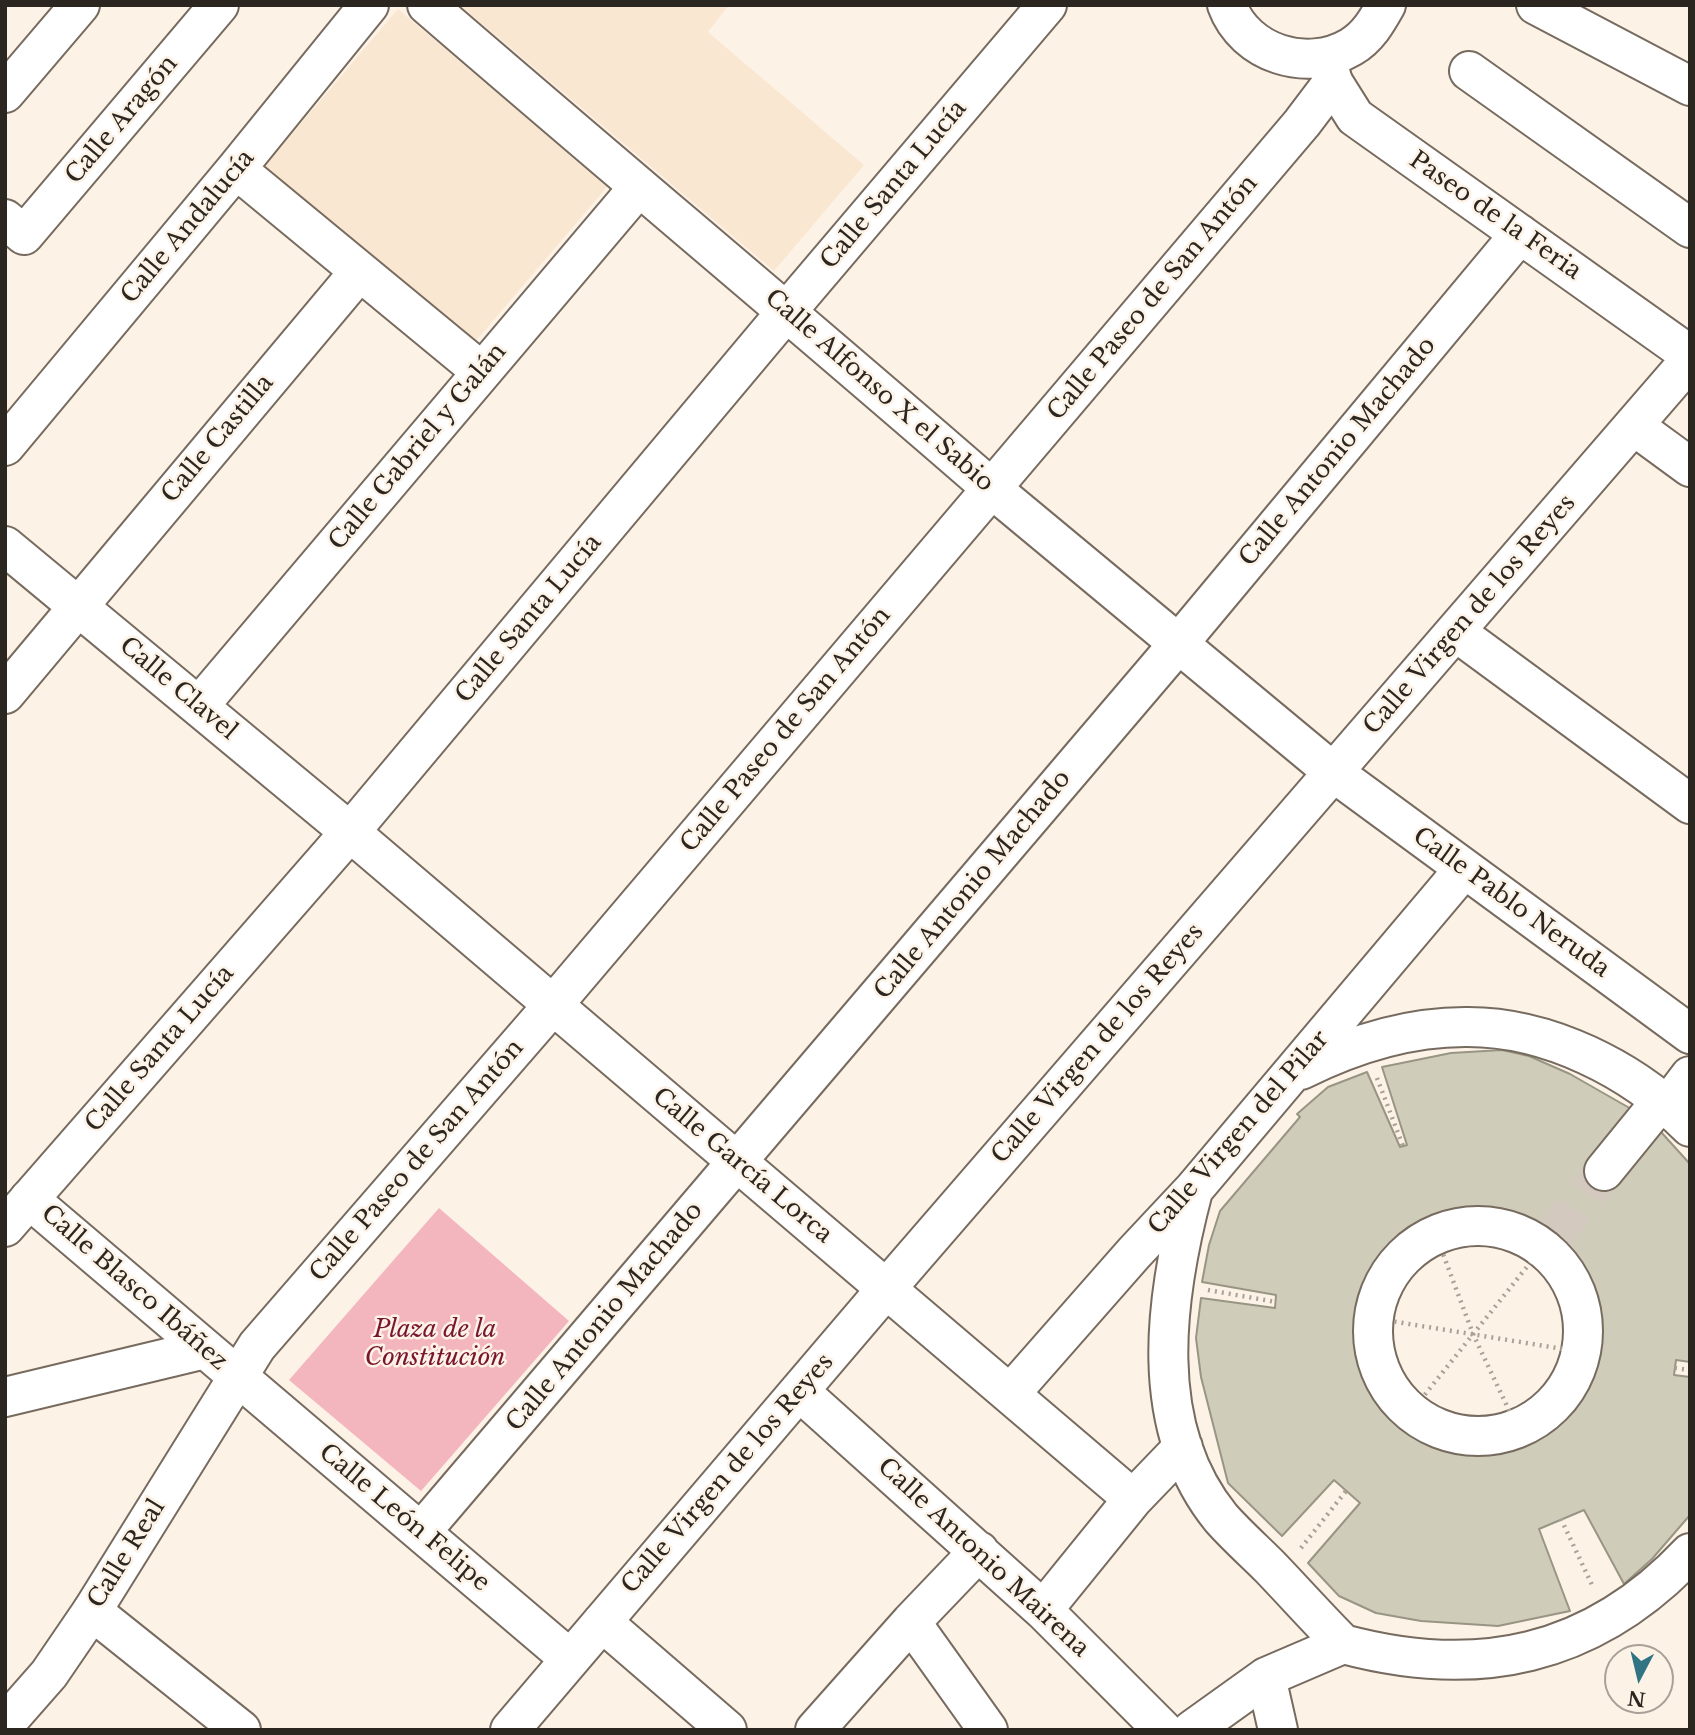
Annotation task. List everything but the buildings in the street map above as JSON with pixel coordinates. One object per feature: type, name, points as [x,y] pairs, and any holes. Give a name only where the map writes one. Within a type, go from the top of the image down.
[{"type":"street","points":[[5,93],[80,5]]},
{"type":"street","name":"Calle Aragón","points":[[15,227],[219,5]]},
{"type":"street","name":"Calle Andalucía","points":[[5,446],[369,5]]},
{"type":"street","name":"Calle Alfonso X el Sabio","points":[[427,5],[638,188],[787,310],[991,488],[1333,772]]},
{"type":"street","name":"Calle Santa Lucía","points":[[17,1213],[350,832],[787,310],[1047,5]]},
{"type":"street","points":[[1227,5],[1231,16],[1248,37],[1271,52],[1329,70],[1373,28],[1386,5]]},
{"type":"street","points":[[1536,5],[1690,86]]},
{"type":"street","name":"Paseo de la Feria","points":[[1329,70],[1355,117],[1690,358]]},
{"type":"street","name":"Calle Paseo de San Antón","points":[[238,1378],[257,1346],[553,1005],[1302,123],[1329,70]]},
{"type":"street","points":[[1469,71],[1690,228]]},
{"type":"street","points":[[236,169],[482,372]]},
{"type":"street","name":"Calle Gabriel y Galán","points":[[199,706],[638,188]]},
{"type":"street","name":"Calle Antonio Machado","points":[[421,1532],[1179,643],[1520,234]]},
{"type":"street","name":"Calle Castilla","points":[[5,694],[359,272]]},
{"type":"street","name":"Calle Virgen de los Reyes","points":[[510,1730],[886,1289],[1690,358]]},
{"type":"street","points":[[1634,426],[1690,467]]},
{"type":"street","name":"Calle Clavel","points":[[5,546],[350,832]]},
{"type":"street","points":[[1456,632],[1690,804]]},
{"type":"street","name":"Calle Pablo Neruda","points":[[1333,772],[1690,1034]]},
{"type":"street","name":"Calle García Lorca","points":[[350,832],[1133,1499]]},
{"type":"street","name":"Calle Virgen del Pilar","points":[[1010,1394],[1194,1189],[1464,869]]},
{"type":"street","points":[[1293,1074],[1328,1057],[1365,1044],[1439,1028],[1490,1028],[1544,1040],[1585,1055],[1677,1102],[1604,1171]]},
{"type":"street","points":[[1194,1189],[1181,1236],[1173,1284],[1168,1360],[1175,1419],[1183,1447],[1193,1472],[1221,1518],[1343,1644],[1416,1660],[1491,1659],[1532,1650],[1571,1638],[1608,1620],[1654,1588],[1690,1553]]},
{"type":"street","name":"Calle Blasco Ibáñez","points":[[17,1213],[205,1349],[238,1378]]},
{"type":"street","points":[[1434,1228],[1499,1228],[1546,1243],[1573,1287],[1583,1319],[1588,1353],[1559,1398],[1520,1434],[1480,1437],[1461,1435],[1406,1417],[1377,1363],[1366,1317],[1398,1262],[1434,1228]]},
{"type":"street","points":[[5,1397],[205,1349]]},
{"type":"street","name":"Calle León Felipe","points":[[238,1378],[570,1659]]},
{"type":"street","name":"Calle Real","points":[[5,1724],[49,1674],[92,1611],[238,1378]]},
{"type":"street","name":"Calle Antonio Mairena","points":[[799,1391],[1043,1610],[1163,1730]]},
{"type":"street","points":[[1043,1610],[1133,1499],[1183,1447]]},
{"type":"street","points":[[815,1730],[911,1622],[979,1551]]},
{"type":"street","points":[[92,1611],[238,1728]]},
{"type":"street","points":[[602,1622],[727,1730]]},
{"type":"street","points":[[911,1622],[988,1730]]},
{"type":"street","points":[[1192,1730],[1266,1677],[1343,1644]]},
{"type":"street","points":[[1266,1677],[1278,1730]]},
{"type":"path","points":[[1365,1044],[1403,1146]]},
{"type":"path","points":[[1434,1228],[1473,1334],[1520,1434]]},
{"type":"path","points":[[1406,1417],[1546,1243]]},
{"type":"path","points":[[1173,1284],[1276,1302]]},
{"type":"path","points":[[1366,1317],[1588,1353]]},
{"type":"path","points":[[1675,1367],[1690,1370]]},
{"type":"path","points":[[1278,1576],[1346,1491]]},
{"type":"path","points":[[1561,1520],[1608,1620]]},
{"type":"shaded area","points":[[460,5],[729,5],[708,32],[864,165],[774,271]]},
{"type":"shaded area","points":[[398,9],[607,187],[474,343],[263,168]]},
{"type":"green space","name":"Plaza de la Constitución","points":[[439,1208],[569,1321],[421,1491],[289,1380]]},
{"type":"tunnel","points":[[1551,1238],[1604,1171]]}]
